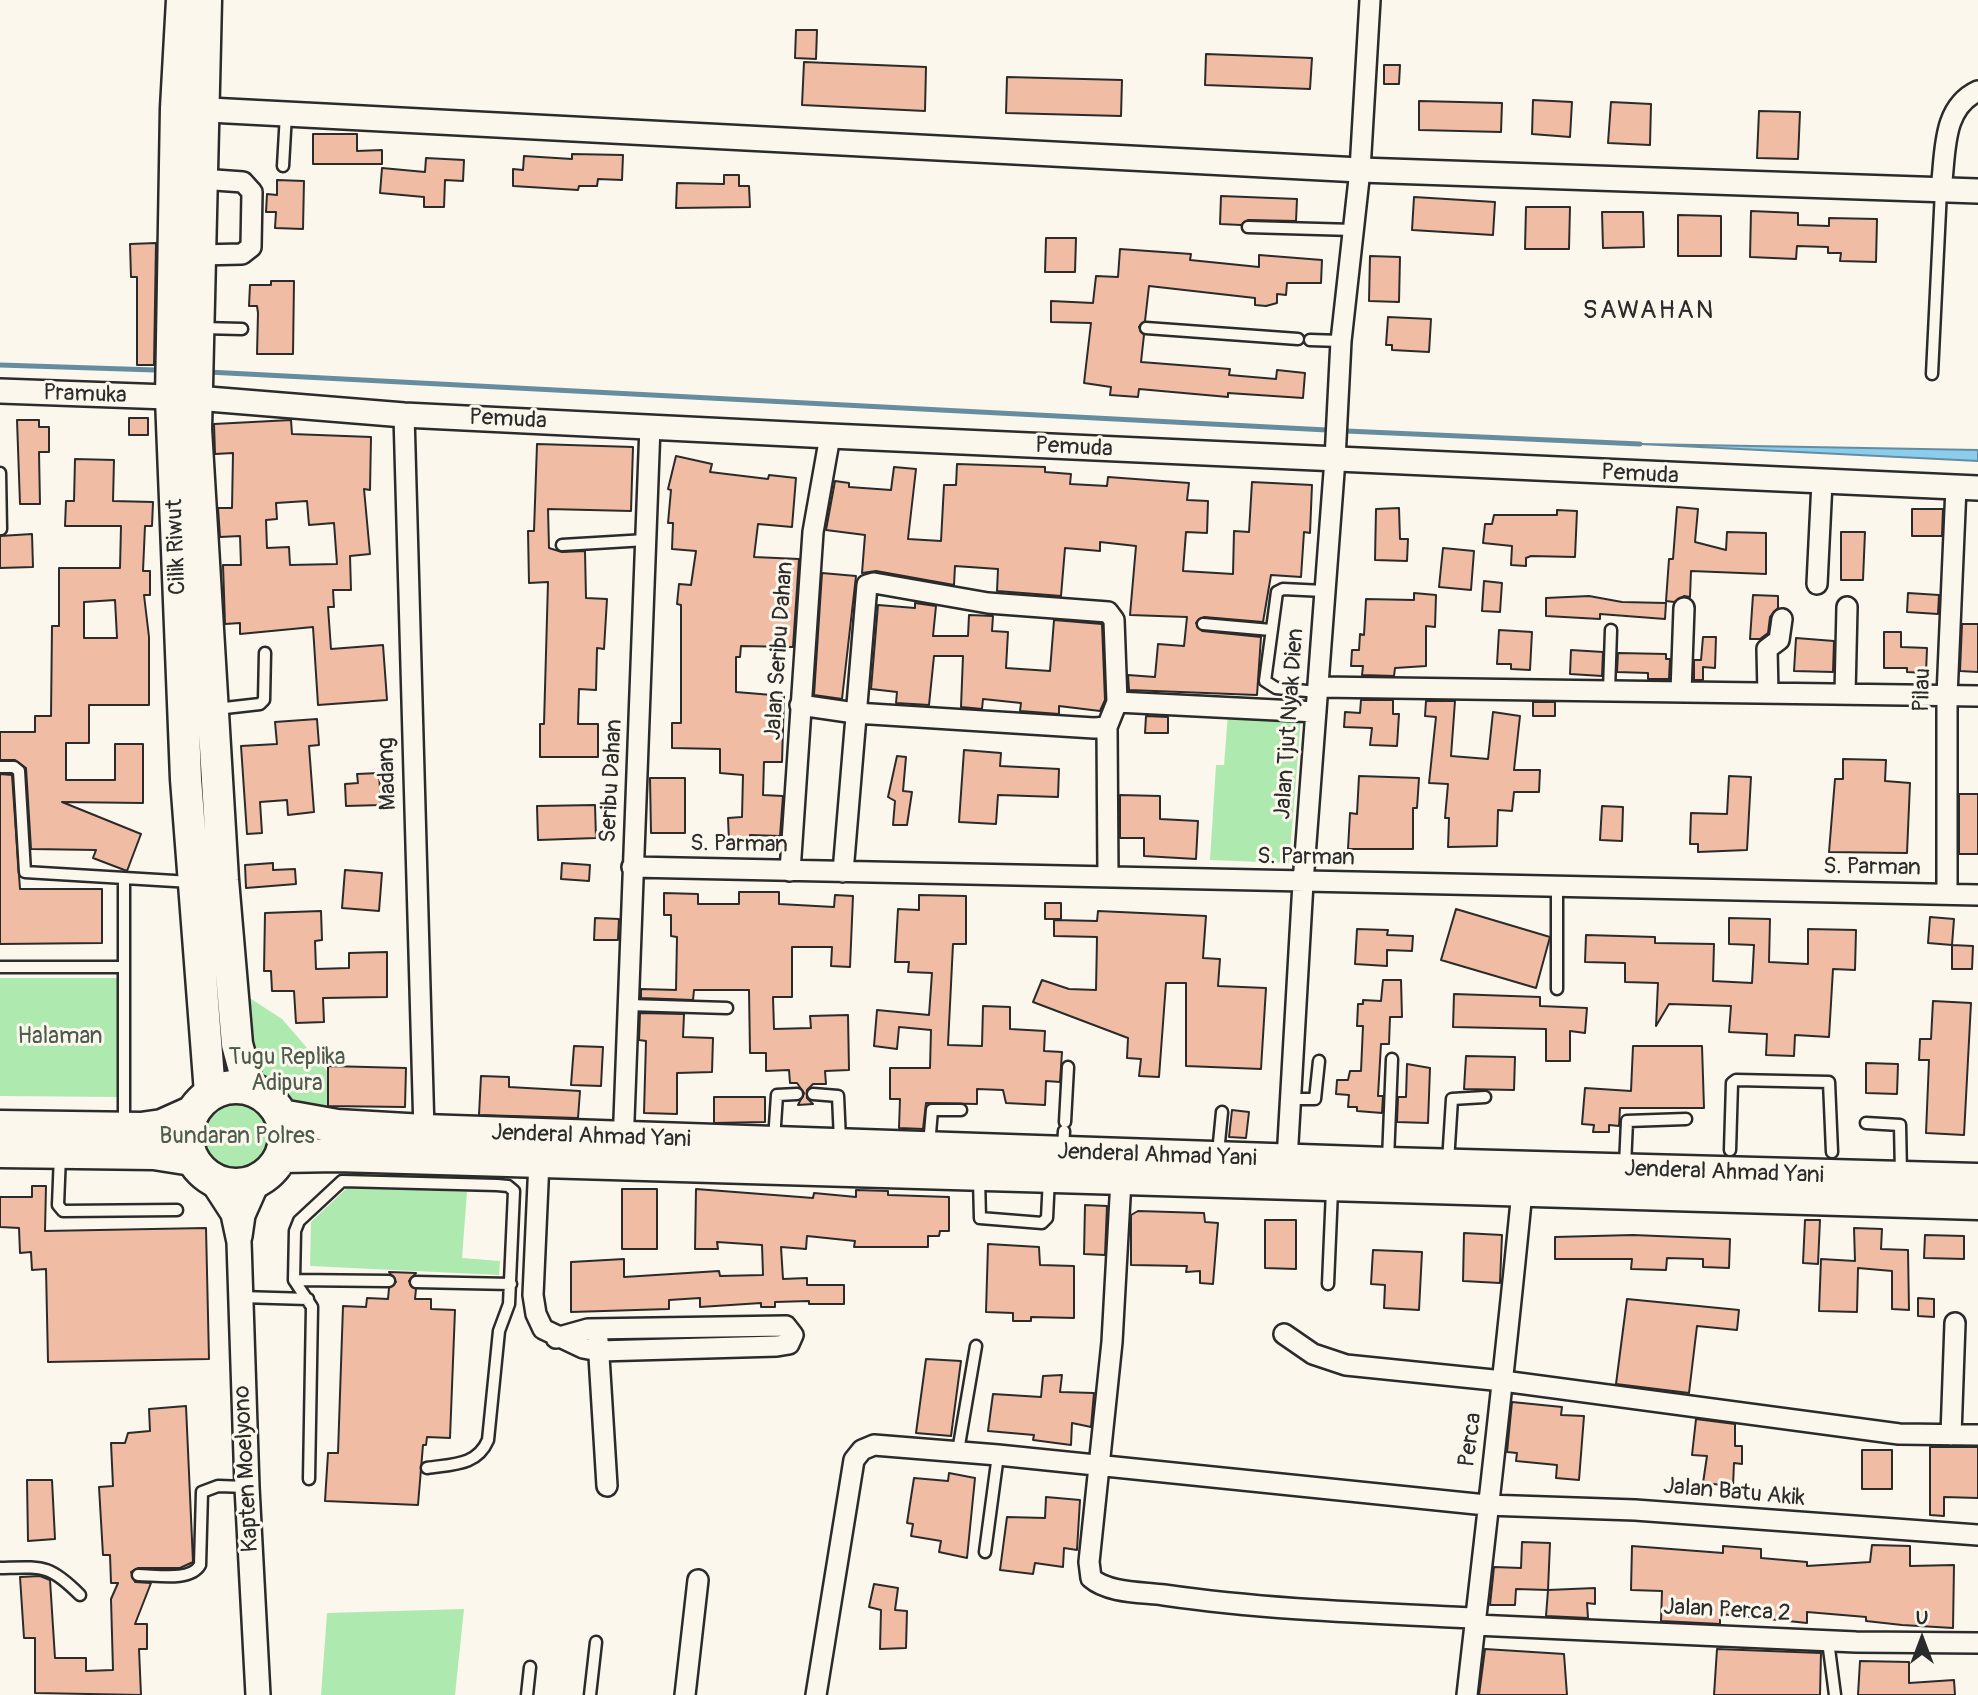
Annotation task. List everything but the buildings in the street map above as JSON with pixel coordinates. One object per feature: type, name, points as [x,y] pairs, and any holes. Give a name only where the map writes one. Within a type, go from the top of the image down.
[{"type":"highway","points":[[0,1151],[60,1152],[133,1137],[162,1126],[246,1078],[268,1098],[281,1116],[285,1136],[281,1156]]},
{"type":"highway","points":[[200,1168],[186,1136],[201,1103]]},
{"type":"highway","points":[[281,1116],[337,1140]]},
{"type":"highway","points":[[0,1127],[133,1137],[229,1184],[259,1179],[281,1156],[337,1140]]},
{"type":"highway","name":"Jenderal Ahmad Yani","points":[[337,1140],[424,1131],[623,1152],[979,1175],[1061,1152],[1121,1180],[1522,1191],[1832,1163],[1901,1178],[1978,1180]]},
{"type":"highway","name":"Jenderal Ahmad Yani","points":[[337,1140],[522,1169],[623,1152],[774,1144],[1448,1166],[1732,1170],[1978,1203]]},
{"type":"main road","name":"Cilik Riwut","points":[[182,0],[189,109],[183,398],[209,881],[246,1078]]},
{"type":"main road","name":"Cilik Riwut","points":[[183,398],[198,328],[201,179],[189,109],[206,0]]},
{"type":"main road","name":"Cilik Riwut","points":[[188,520],[212,709],[201,1103]]},
{"type":"street","name":"Jalan Tjut Nyak Dien","points":[[1287,1160],[1303,883],[1335,459],[1341,341],[1360,170],[1370,0]]},
{"type":"street","points":[[1941,190],[1950,122],[1956,107],[1978,91]]},
{"type":"street","points":[[189,109],[1360,170],[1978,191]]},
{"type":"street","points":[[199,256],[242,254],[251,247],[252,192],[249,187],[243,182],[201,179]]},
{"type":"street","name":"Pramuka","points":[[0,391],[183,398]]},
{"type":"street","name":"Pemuda","points":[[183,398],[404,415],[1967,487]]},
{"type":"street","name":"Madang","points":[[404,415],[424,1131]]},
{"type":"street","name":"Seribu Dahan","points":[[623,1152],[650,426]]},
{"type":"street","name":"Jalan Seribu Dahan","points":[[790,871],[813,532],[830,436]]},
{"type":"street","points":[[1817,584],[1822,482]]},
{"type":"street","name":"Pilau","points":[[1947,894],[1947,696],[1967,487]]},
{"type":"street","points":[[843,872],[864,592],[867,585],[874,583],[988,603],[1108,612],[1115,620],[1117,702],[1107,727],[1108,877]]},
{"type":"street","points":[[1845,694],[1847,607]]},
{"type":"street","points":[[1681,692],[1684,608]]},
{"type":"street","points":[[1768,693],[1768,649],[1779,640],[1782,619]]},
{"type":"street","points":[[1318,690],[1978,696]]},
{"type":"street","points":[[1117,702],[1316,712]]},
{"type":"street","points":[[800,705],[855,713],[1107,727]]},
{"type":"street","name":"S. Parman","points":[[632,867],[1978,895]]},
{"type":"street","points":[[200,1168],[233,1214],[239,1242]]},
{"type":"street","points":[[522,1169],[536,1314],[543,1329],[556,1338],[599,1351],[777,1346],[789,1344],[793,1335],[786,1326],[598,1329],[556,1338]]},
{"type":"street","points":[[239,1242],[243,1215],[259,1179]]},
{"type":"street","points":[[1099,1466],[1112,1342],[1121,1180]]},
{"type":"street","name":"Perca","points":[[1467,1695],[1522,1191]]},
{"type":"street","name":"Kapten Moelyono","points":[[239,1242],[247,1487],[258,1695]]},
{"type":"street","points":[[1951,1435],[1955,1323]]},
{"type":"street","points":[[598,1329],[607,1486]]},
{"type":"street","points":[[1284,1334],[1313,1354],[1346,1365],[1503,1381],[1899,1434],[1978,1435]]},
{"type":"street","name":"Jalan Batu Akik","points":[[816,1695],[854,1460],[862,1450],[874,1446],[958,1451],[1486,1506],[1635,1510],[1978,1535]]},
{"type":"street","name":"Jalan Perca 2","points":[[1099,1466],[1089,1562],[1091,1578],[1099,1585],[1268,1609],[1828,1641],[1978,1643]]},
{"type":"street","points":[[685,1695],[698,1580]]},
{"type":"lane","points":[[283,166],[286,114]]},
{"type":"lane","points":[[1932,374],[1941,190]]},
{"type":"lane","points":[[1248,227],[1353,230]]},
{"type":"lane","points":[[198,328],[242,329]]},
{"type":"lane","points":[[1146,328],[1298,339]]},
{"type":"lane","points":[[1310,340],[1341,341]]},
{"type":"lane","points":[[0,473],[1,529]]},
{"type":"lane","points":[[562,545],[646,540]]},
{"type":"lane","points":[[1318,690],[1276,688],[1265,681],[1277,592],[1283,589],[1324,591]]},
{"type":"lane","points":[[1203,624],[1271,630]]},
{"type":"lane","points":[[1609,691],[1611,630]]},
{"type":"lane","points":[[212,709],[260,704],[264,700],[265,653]]},
{"type":"lane","points":[[0,767],[14,767],[19,771],[25,872],[209,881]]},
{"type":"lane","points":[[124,878],[124,967],[133,1137]]},
{"type":"lane","points":[[1557,887],[1557,989]]},
{"type":"lane","points":[[0,967],[124,967]]},
{"type":"lane","points":[[628,1006],[727,1008]]},
{"type":"lane","points":[[1388,1164],[1392,1059]]},
{"type":"lane","points":[[1291,1099],[1315,1098],[1319,1061]]},
{"type":"lane","points":[[979,1175],[980,1218],[1042,1223],[1047,1218],[1061,1152],[1068,1067]]},
{"type":"lane","points":[[1732,1170],[1732,1083],[1736,1080],[1831,1084],[1832,1163]]},
{"type":"lane","points":[[774,1144],[777,1095],[797,1094]]},
{"type":"lane","points":[[813,1094],[838,1096],[840,1146]]},
{"type":"lane","points":[[1448,1166],[1452,1099],[1485,1097]]},
{"type":"lane","points":[[929,1149],[932,1110],[961,1110]]},
{"type":"lane","points":[[1218,1158],[1222,1112]]},
{"type":"lane","points":[[1625,1170],[1627,1121],[1686,1119]]},
{"type":"lane","points":[[1866,1123],[1900,1125],[1901,1178]]},
{"type":"lane","points":[[60,1152],[58,1205],[63,1211],[177,1210]]},
{"type":"lane","points":[[309,1479],[312,1307],[309,1298],[294,1280],[296,1226],[342,1181],[522,1169],[514,1191],[509,1304],[499,1331],[488,1440],[483,1452],[465,1462],[426,1468]]},
{"type":"lane","points":[[1328,1284],[1332,1186]]},
{"type":"lane","points":[[294,1280],[389,1281]]},
{"type":"lane","points":[[416,1282],[511,1284]]},
{"type":"lane","points":[[241,1297],[309,1298]]},
{"type":"lane","points":[[958,1451],[976,1346]]},
{"type":"lane","points":[[985,1552],[998,1455]]},
{"type":"lane","points":[[138,1575],[186,1575],[196,1572],[200,1565],[202,1492],[218,1486],[247,1487]]},
{"type":"lane","points":[[0,1568],[38,1567],[52,1570],[80,1595]]},
{"type":"lane","points":[[1828,1641],[1835,1695]]},
{"type":"lane","points":[[590,1695],[596,1642]]},
{"type":"lane","points":[[527,1695],[530,1667]]},
{"type":"green space","points":[[1228,714],[1301,718],[1289,863],[1210,860],[1216,765],[1224,765]]},
{"type":"green space","name":"Halaman","points":[[0,978],[121,978],[120,1097],[0,1096]]},
{"type":"green space","name":"Tugu Replika Adipura","points":[[245,995],[282,1019],[328,1072],[338,1121],[285,1112],[254,1085]]},
{"type":"green space","name":"Bundaran Polres","points":[[237,1094],[261,1101],[273,1113],[280,1137],[273,1161],[261,1173],[237,1180],[213,1173],[201,1161],[194,1137],[201,1113],[213,1101]]},
{"type":"green space","points":[[348,1187],[467,1192],[462,1258],[500,1261],[499,1275],[310,1266],[311,1222]]},
{"type":"green space","points":[[464,1609],[455,1695],[321,1695],[327,1613]]},
{"type":"water","points":[[1640,444],[1978,450],[1978,461]]},
{"type":"waterway","points":[[0,365],[155,370]]},
{"type":"waterway","points":[[208,372],[1327,430]]},
{"type":"waterway","points":[[1346,431],[1640,444]]},
{"type":"district","name":"SAWAHAN","points":[[1649,311]]}]
